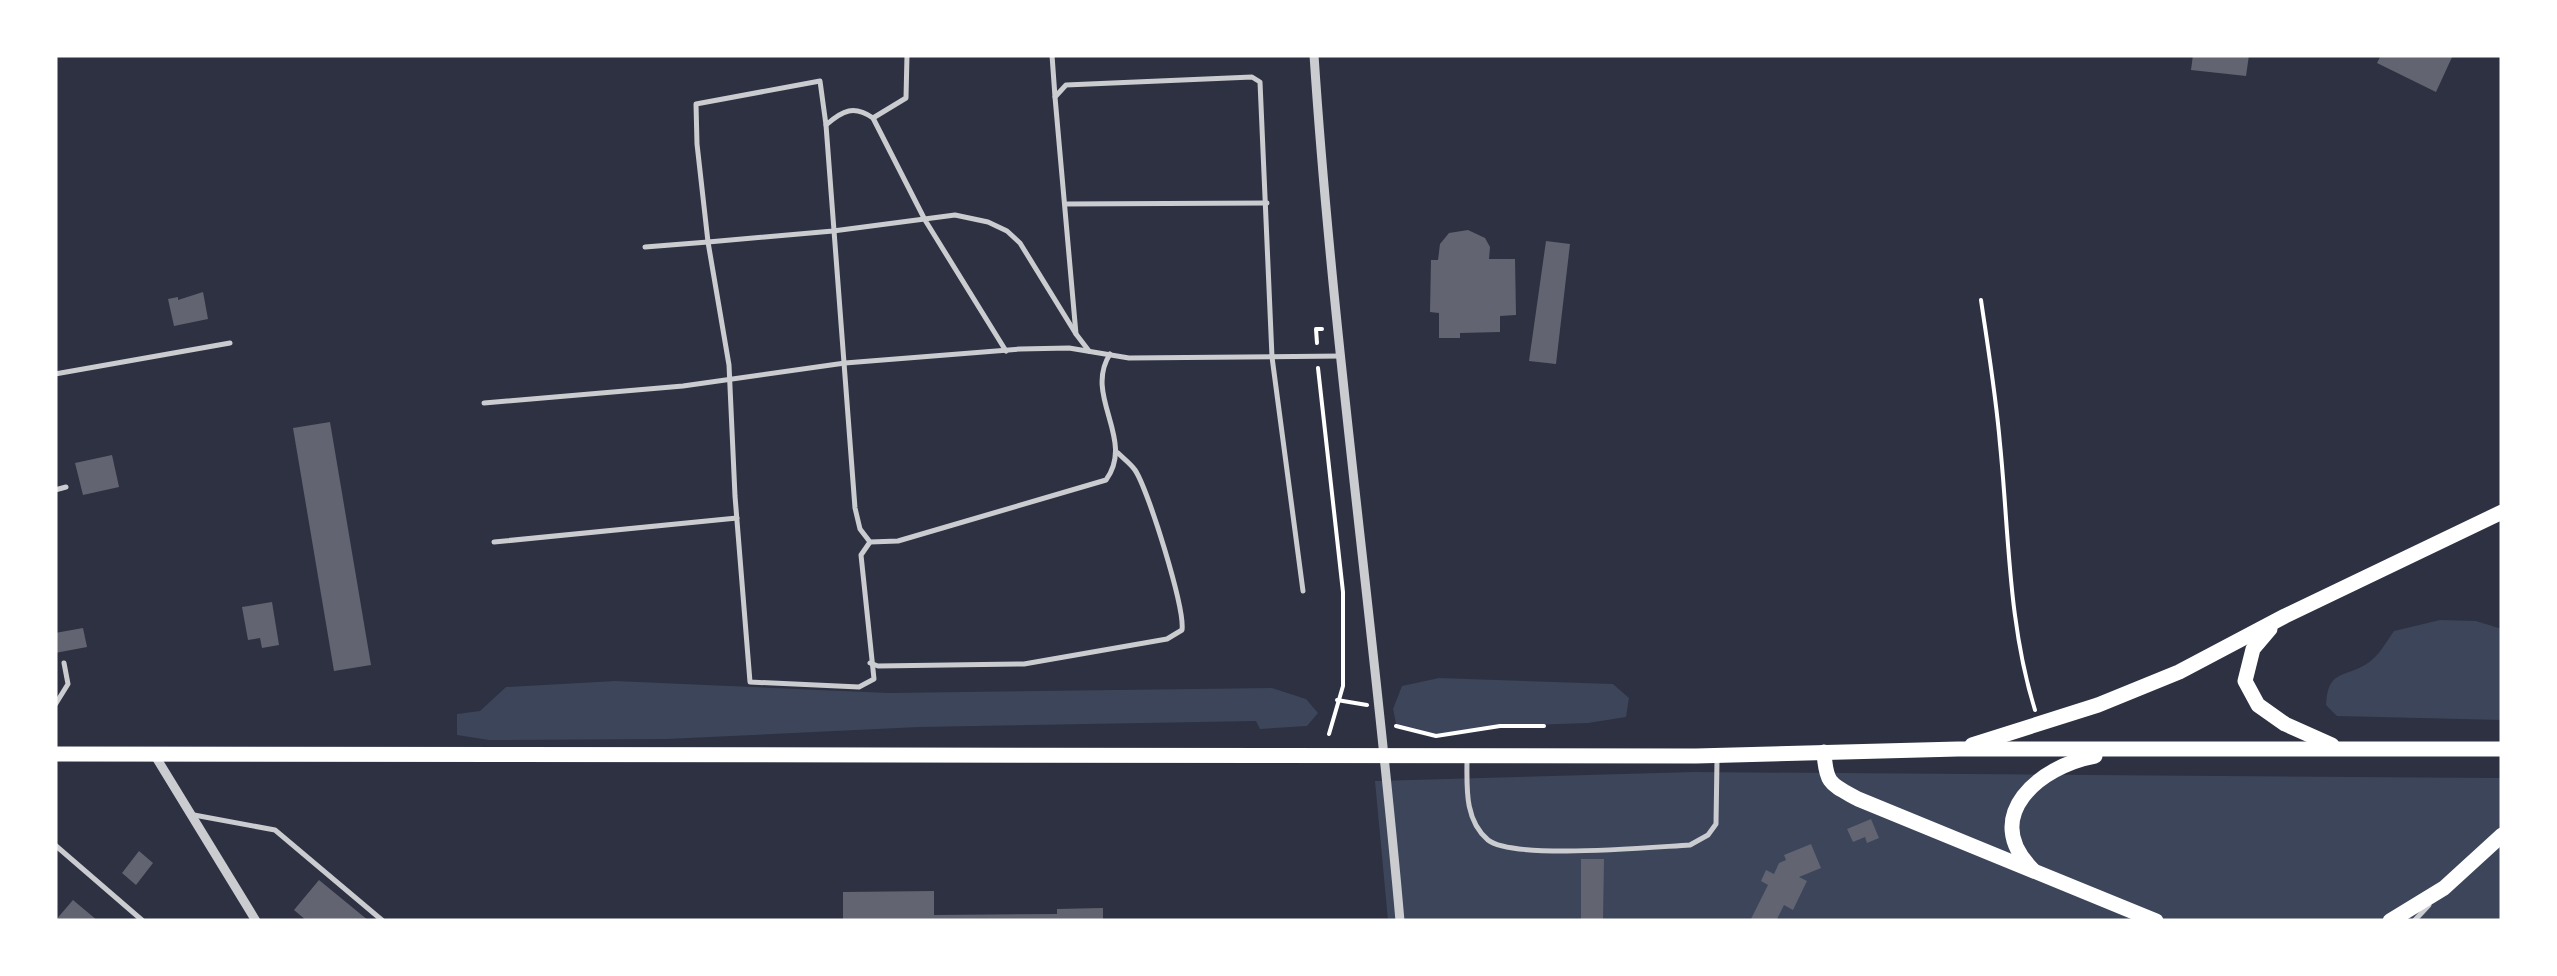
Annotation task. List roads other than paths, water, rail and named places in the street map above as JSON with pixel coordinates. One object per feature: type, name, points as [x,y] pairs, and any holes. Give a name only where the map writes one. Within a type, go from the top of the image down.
[{"type":"main road","points":[[1958,749],[2098,706],[2179,672],[2502,512]]},
{"type":"main road","points":[[2308,605],[2267,631],[2253,649],[2245,681],[2258,705],[2285,724],[2341,749]]},
{"type":"main road","points":[[55,754],[1467,756],[1958,749],[2502,750]]},
{"type":"main road","points":[[2036,873],[2024,861],[2013,829],[2023,794],[2053,768],[2122,750]]},
{"type":"main road","points":[[1824,752],[1825,777],[1858,800],[2156,921]]},
{"type":"main road","points":[[2390,921],[2444,888],[2502,836]]},
{"type":"street","points":[[1314,55],[1400,921]]},
{"type":"street","points":[[154,754],[256,921]]},
{"type":"lane","points":[[873,118],[906,98],[907,55]]},
{"type":"lane","points":[[1052,55],[1076,334]]},
{"type":"lane","points":[[1054,97],[1066,85],[1252,77],[1260,82],[1272,358],[1303,591]]},
{"type":"lane","points":[[820,81],[855,508],[860,529],[870,542],[861,555],[874,678],[859,687],[750,682],[729,379],[708,242],[696,104],[820,81]]},
{"type":"lane","points":[[826,126],[848,109],[860,110],[873,118],[926,220],[1006,351]]},
{"type":"lane","points":[[1064,204],[1267,204]]},
{"type":"lane","points":[[645,247],[833,231],[955,215],[988,222],[1020,243],[1089,351]]},
{"type":"lane","points":[[55,374],[230,343]]},
{"type":"lane","points":[[484,403],[683,386],[845,363],[1006,351],[1069,348],[1129,358],[1342,356]]},
{"type":"lane","points":[[870,542],[898,541],[1106,480],[1115,469],[1118,453],[1101,388],[1110,354]]},
{"type":"lane","points":[[870,662],[878,666],[1024,664],[1166,639],[1182,630],[1184,619],[1151,512],[1136,471],[1118,453]]},
{"type":"lane","points":[[55,490],[66,487]]},
{"type":"lane","points":[[494,542],[737,518]]},
{"type":"lane","points":[[55,705],[68,684],[64,662]]},
{"type":"lane","points":[[1467,756],[1466,791],[1478,828],[1490,842],[1524,850],[1690,844],[1708,835],[1716,824],[1717,755]]},
{"type":"lane","points":[[191,814],[275,830],[383,921]]},
{"type":"lane","points":[[55,845],[143,921]]},
{"type":"lane","points":[[2414,921],[2444,888]]}]
